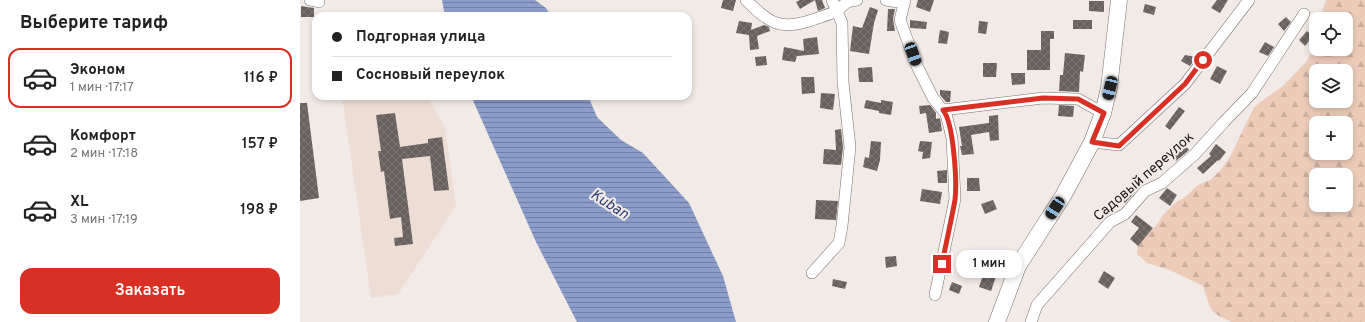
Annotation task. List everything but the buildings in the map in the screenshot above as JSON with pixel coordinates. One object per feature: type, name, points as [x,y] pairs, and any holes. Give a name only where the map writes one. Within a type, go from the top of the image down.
[{"type":"main road","points":[[997,322],[1018,266],[1063,196],[1092,142],[1104,113],[1110,88],[1119,0]]},
{"type":"street","points":[[746,0],[761,15],[780,25],[799,24],[836,11],[846,2],[857,0]]},
{"type":"street","points":[[812,273],[839,243],[850,147],[842,82],[842,23],[832,0]]},
{"type":"street","points":[[886,0],[905,1],[900,20],[917,66],[933,98],[946,114],[952,138],[955,199],[935,295]]},
{"type":"street","points":[[1092,142],[1119,146],[1185,84],[1249,0]]},
{"type":"street","name":"Садовый переулок","points":[[1030,322],[1037,305],[1110,222],[1125,214],[1145,191],[1162,183],[1195,154],[1252,93],[1304,14]]},
{"type":"street","points":[[943,110],[1043,98],[1078,99],[1104,113]]},
{"type":"shaded area","points":[[343,100],[429,100],[445,127],[456,206],[398,294],[371,298]]},
{"type":"green space","points":[[1326,0],[1365,0],[1365,322],[1232,322],[1214,313],[1209,305],[1203,286],[1170,270],[1147,263],[1137,254],[1138,242],[1156,226],[1163,215],[1175,203],[1185,197],[1198,185],[1210,180],[1220,171],[1230,157],[1254,107],[1284,85],[1306,62],[1310,56],[1353,56],[1353,12],[1322,12]]},
{"type":"water","points":[[442,0],[535,0],[546,8],[548,12],[444,12]]},
{"type":"water","name":"Kuban","points":[[473,100],[590,100],[597,117],[621,140],[643,153],[689,203],[723,276],[736,322],[577,322],[536,242]]},
{"type":"route","points":[[942,264],[955,199],[952,138],[946,114],[943,110],[1043,98],[1078,99],[1104,113],[1092,142],[1119,146],[1185,84],[1203,60]]}]
